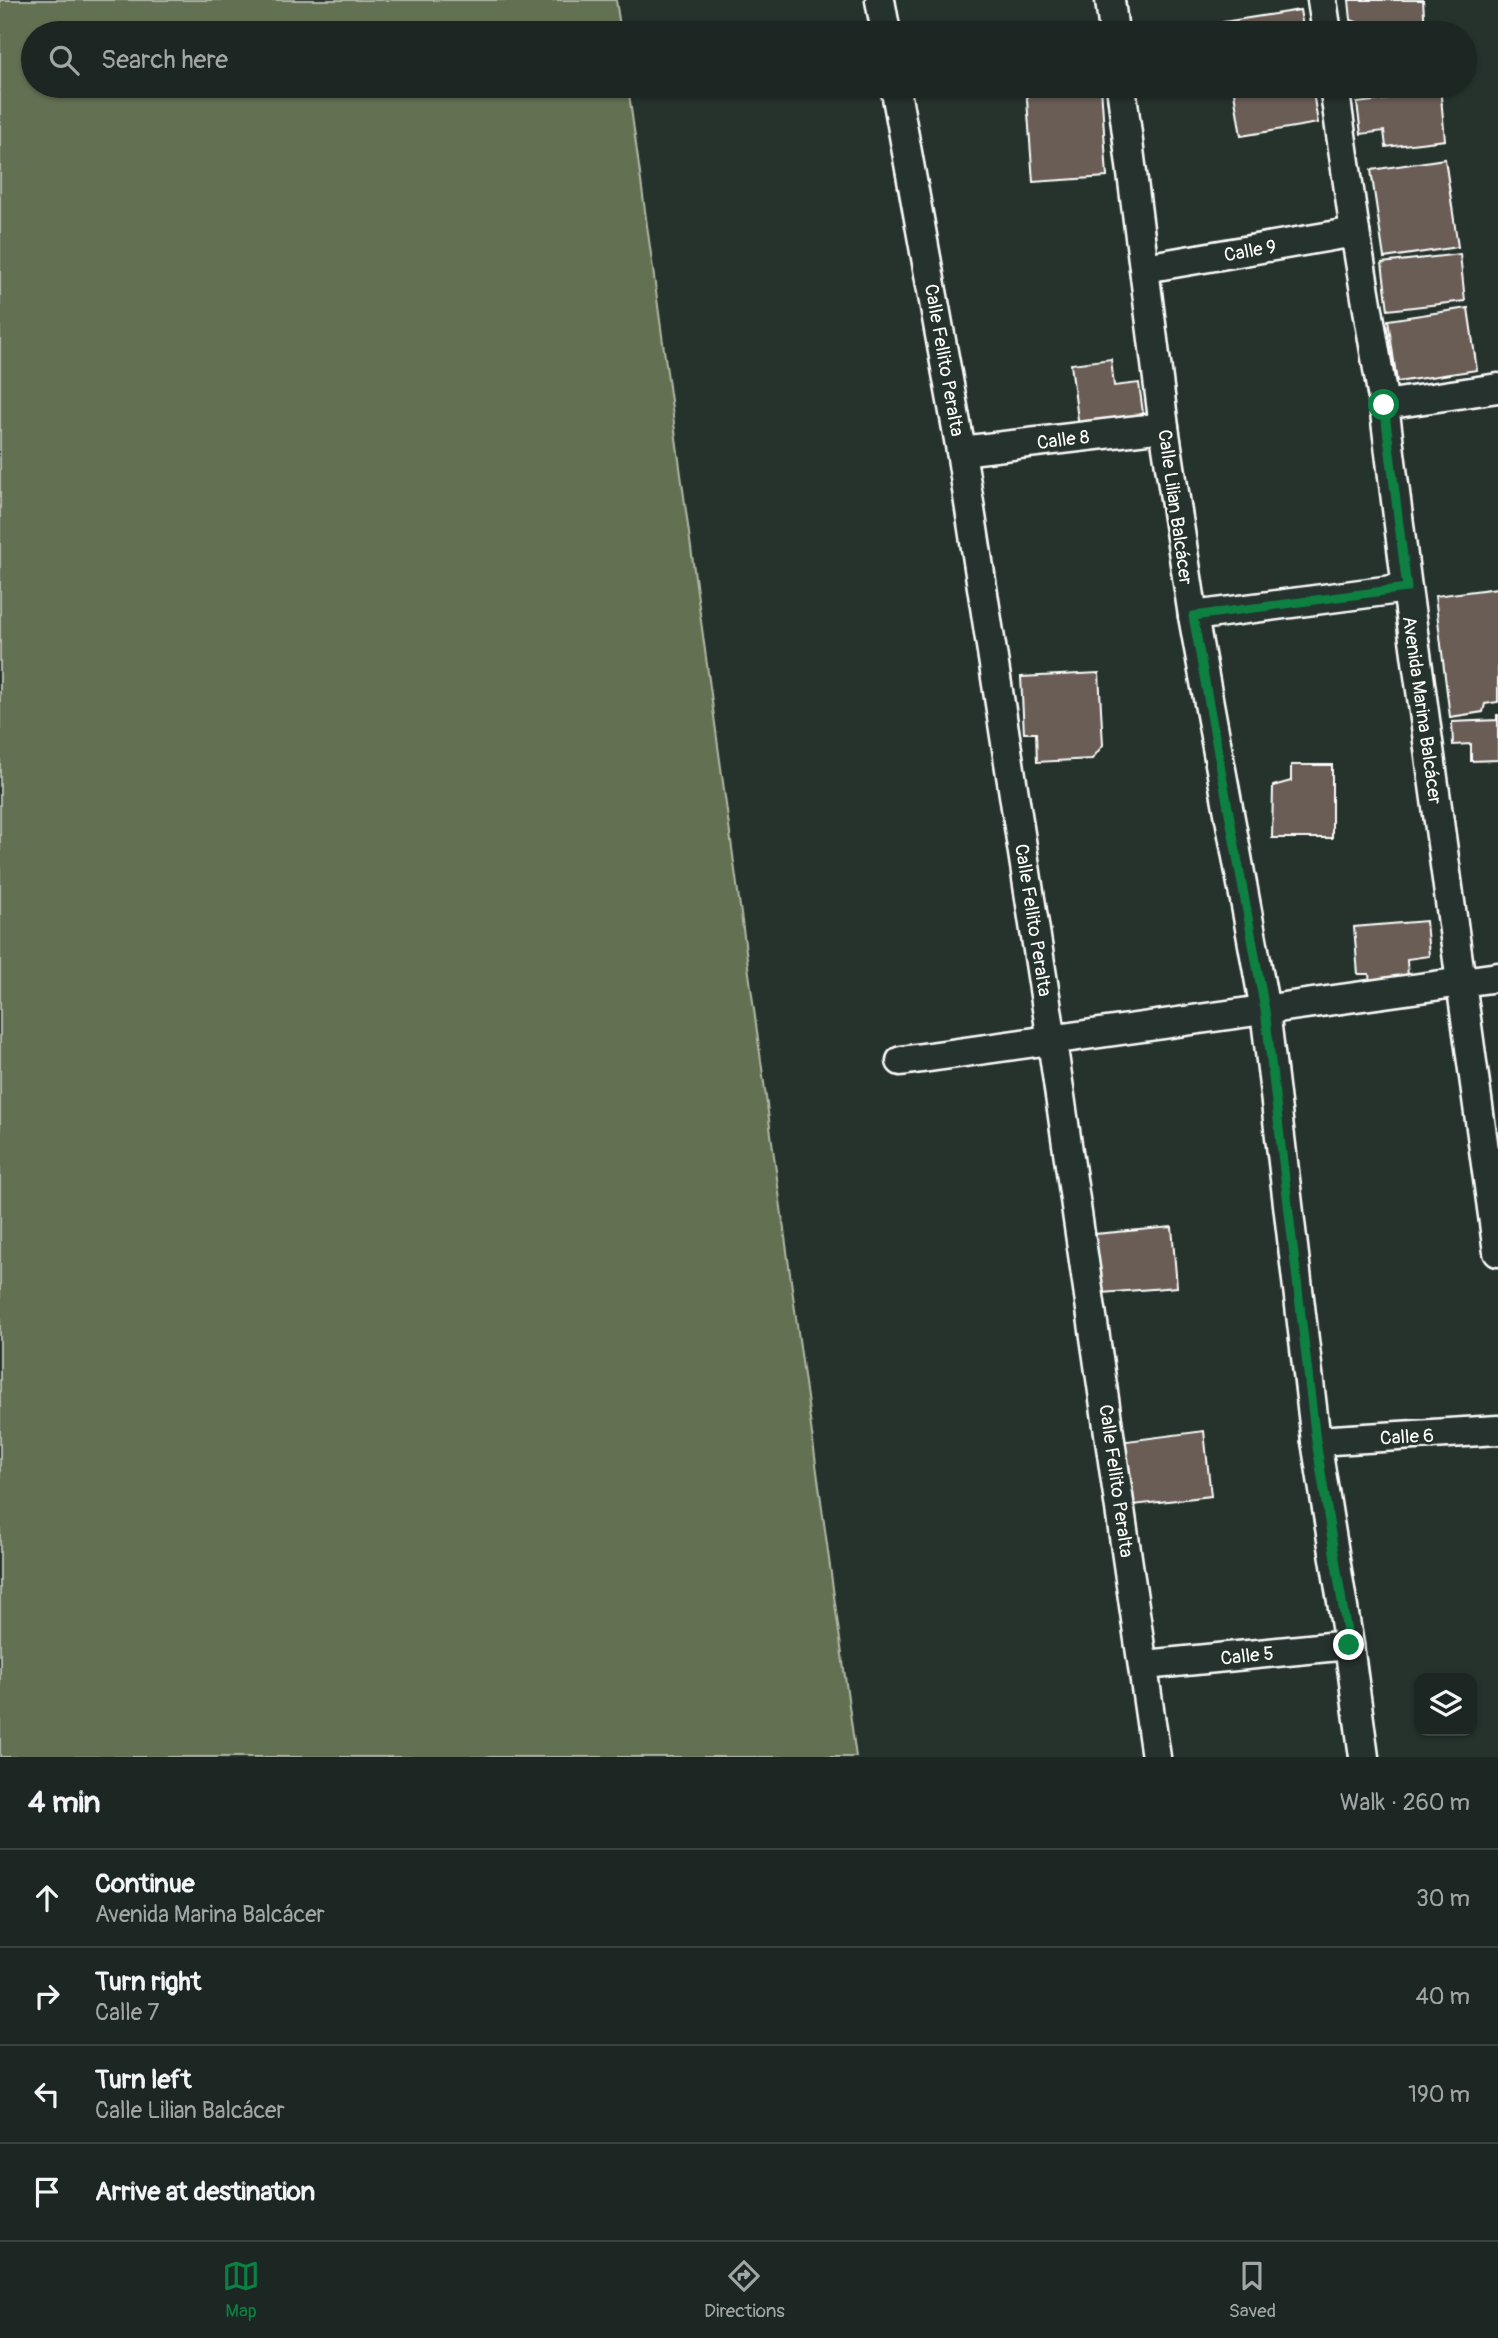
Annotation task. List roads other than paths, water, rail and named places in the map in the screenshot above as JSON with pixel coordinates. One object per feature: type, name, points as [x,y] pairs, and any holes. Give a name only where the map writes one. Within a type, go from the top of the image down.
[{"type":"street","points":[[880,0],[884,21]]},
{"type":"street","points":[[1110,0],[1113,21]]},
{"type":"street","points":[[1322,0],[1325,21]]},
{"type":"street","name":"Calle Fellito Peralta","points":[[897,98],[961,451],[1052,1041],[1156,1757]]},
{"type":"street","name":"Calle Lilian Balcácer","points":[[1123,98],[1164,427],[1193,616],[1265,1010],[1316,1441],[1364,1757]]},
{"type":"street","name":"Avenida Marina Balcácer","points":[[1336,98],[1384,405],[1498,1252]]},
{"type":"street","name":"Calle 9","points":[[1145,268],[1355,232]]},
{"type":"street","points":[[1384,405],[1498,388]]},
{"type":"street","name":"Calle 8","points":[[961,451],[1164,427]]},
{"type":"street","points":[[1193,616],[1407,588]]},
{"type":"street","points":[[901,1061],[1498,977]]},
{"type":"street","name":"Calle 6","points":[[1316,1441],[1498,1430]]},
{"type":"street","name":"Calle 5","points":[[1144,1665],[1349,1645]]}]
